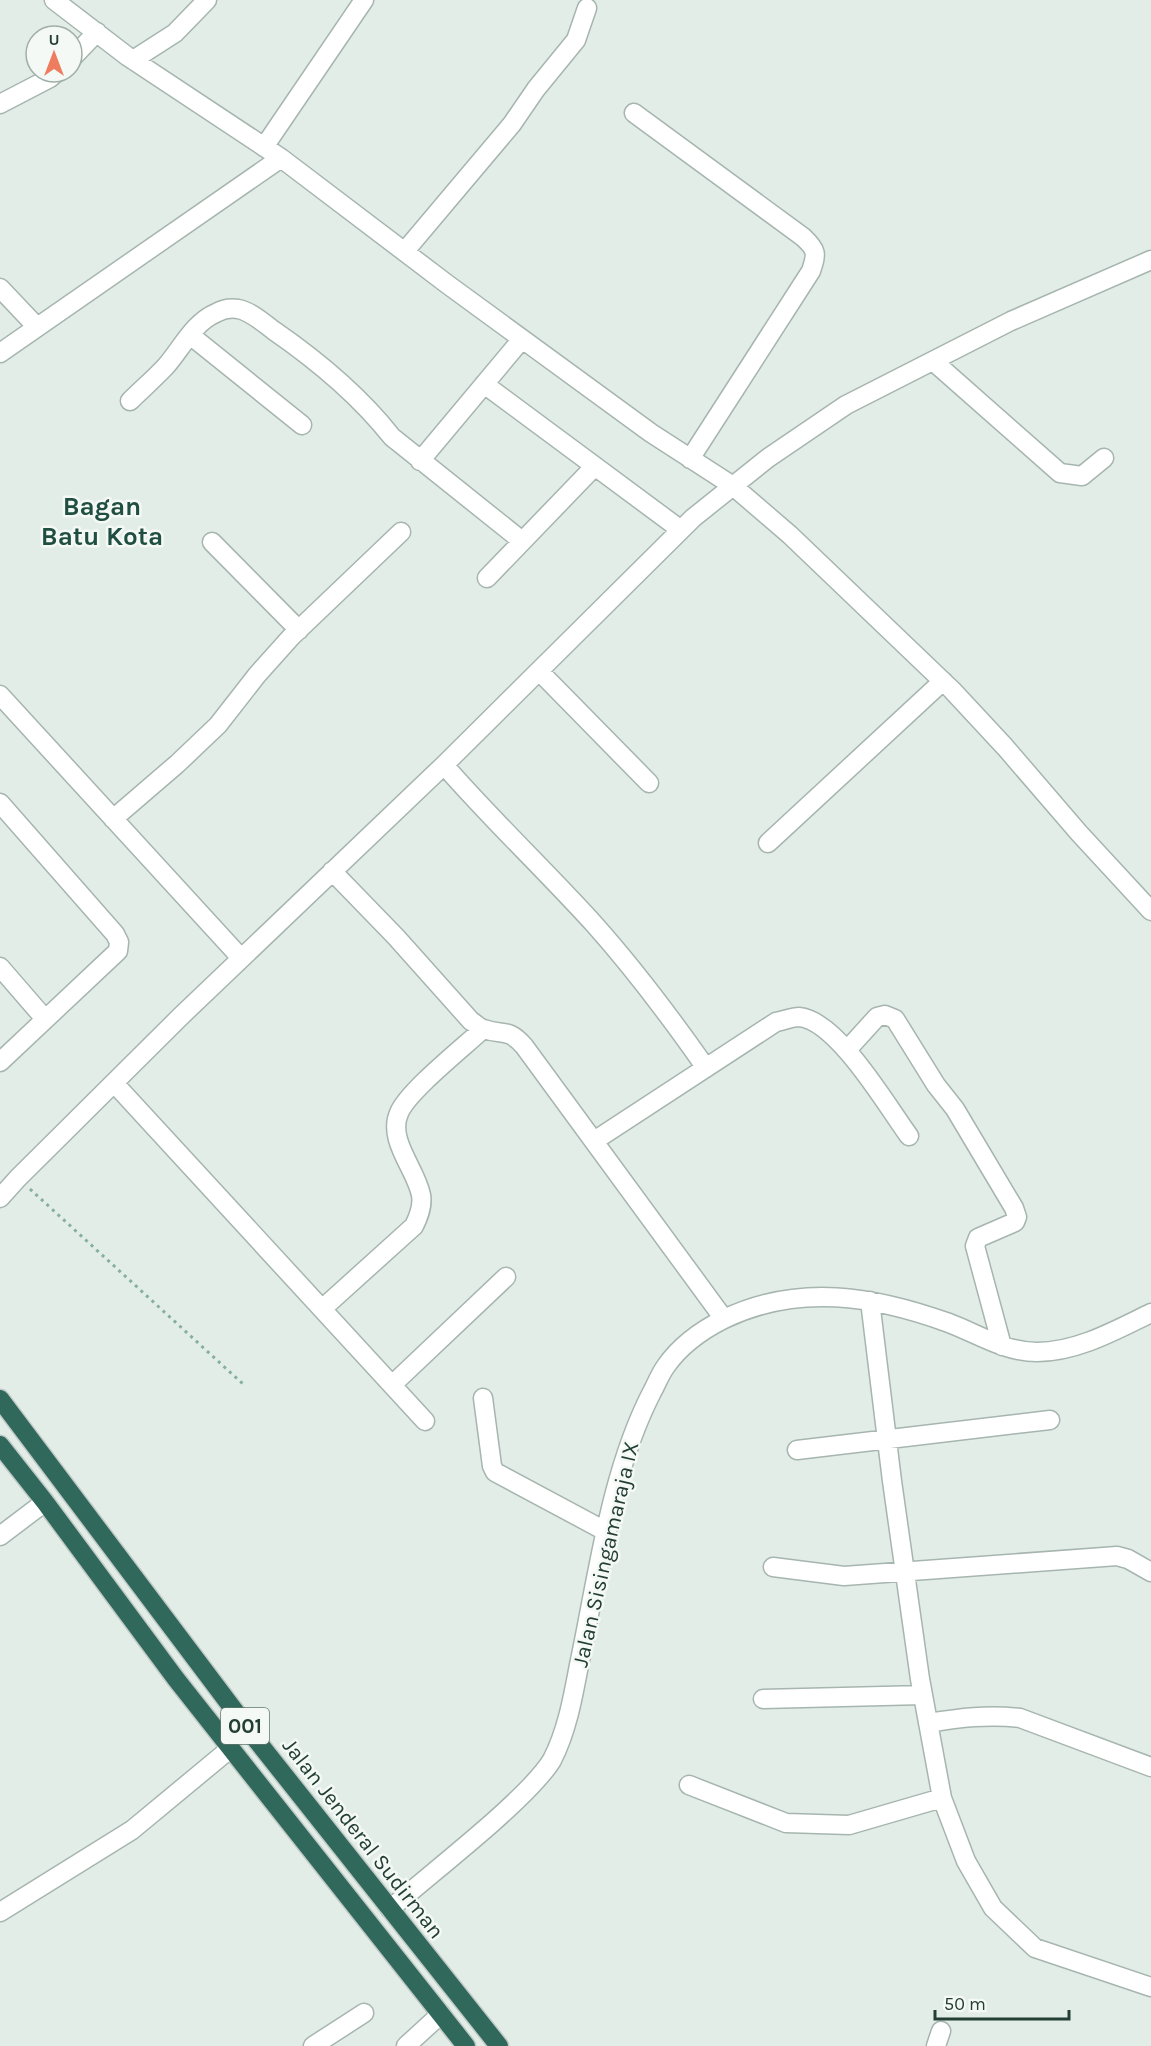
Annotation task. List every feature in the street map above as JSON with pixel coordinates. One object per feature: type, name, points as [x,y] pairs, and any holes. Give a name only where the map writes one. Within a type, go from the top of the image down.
[{"type":"highway","name":"Jalan Jenderal Sudirman","points":[[0,1399],[258,1742],[499,2046]]},
{"type":"highway","name":"001","points":[[0,1445],[176,1679],[466,2046]]},
{"type":"street","points":[[54,0],[133,60],[281,158],[522,339],[690,459],[733,486],[790,535],[943,681],[1151,911]]},
{"type":"street","points":[[133,60],[175,33],[207,0]]},
{"type":"street","points":[[264,147],[364,0]]},
{"type":"street","points":[[405,251],[512,124],[536,89],[576,40],[587,8]]},
{"type":"street","points":[[84,46],[97,32]]},
{"type":"street","points":[[0,104],[38,84]]},
{"type":"street","points":[[634,112],[803,237],[813,246],[816,255],[811,271],[799,291],[690,459]]},
{"type":"street","points":[[0,353],[281,158]]},
{"type":"street","points":[[0,1198],[241,958],[444,765],[693,518],[768,458],[846,405],[1011,321],[1151,260]]},
{"type":"street","points":[[0,288],[37,327]]},
{"type":"street","points":[[130,401],[166,367],[190,335],[212,314],[223,309],[240,309],[315,359],[352,392],[392,437],[522,541]]},
{"type":"street","points":[[190,335],[302,424]]},
{"type":"street","points":[[420,461],[522,339]]},
{"type":"street","points":[[933,361],[1060,473],[1082,476],[1104,458]]},
{"type":"street","points":[[484,384],[681,530]]},
{"type":"street","points":[[487,578],[595,466]]},
{"type":"street","points":[[113,819],[177,765],[218,725],[257,675],[299,630],[402,532]]},
{"type":"street","points":[[212,542],[299,630]]},
{"type":"street","points":[[539,671],[649,783]]},
{"type":"street","points":[[768,843],[943,681]]},
{"type":"street","points":[[0,695],[241,958]]},
{"type":"street","points":[[444,765],[481,808],[593,923],[646,985],[706,1068]]},
{"type":"street","points":[[0,803],[115,934],[119,942],[118,951],[0,1062]]},
{"type":"street","points":[[332,871],[396,937],[471,1021],[483,1029],[509,1033],[516,1037],[724,1319]]},
{"type":"street","points":[[0,967],[45,1019]]},
{"type":"street","points":[[847,1050],[877,1017],[885,1015],[895,1019],[936,1085],[955,1110],[1014,1208],[1017,1216],[1015,1222],[978,1238],[975,1246],[1002,1346]]},
{"type":"street","points":[[594,1141],[776,1022],[798,1017],[819,1023],[847,1050],[909,1136]]},
{"type":"street","points":[[322,1309],[414,1226],[420,1213],[421,1195],[399,1142],[398,1114],[407,1099],[483,1029]]},
{"type":"street","points":[[114,1083],[425,1421]]},
{"type":"street","points":[[392,1385],[506,1277]]},
{"type":"street","name":"Jalan Sisingamaraja IX","points":[[390,1909],[517,1800],[551,1761],[568,1718],[626,1452],[643,1410],[666,1366],[690,1340],[724,1319],[766,1304],[807,1296],[840,1296],[892,1306],[949,1323],[1002,1346],[1034,1352],[1053,1351],[1082,1344],[1151,1313]]},
{"type":"street","points":[[870,1301],[923,1695],[942,1798],[966,1861],[993,1908],[1035,1948],[1151,1987]]},
{"type":"street","points":[[483,1398],[492,1466],[495,1472],[607,1532]]},
{"type":"street","points":[[797,1450],[1050,1420]]},
{"type":"street","points":[[0,1536],[45,1502]]},
{"type":"street","points":[[773,1567],[844,1576],[1117,1556],[1128,1559],[1151,1572]]},
{"type":"street","points":[[764,1699],[923,1695]]},
{"type":"street","points":[[928,1723],[968,1716],[1020,1718],[1151,1767]]},
{"type":"street","points":[[0,1912],[132,1830],[231,1748]]},
{"type":"street","points":[[689,1785],[786,1823],[849,1825],[942,1798]]},
{"type":"street","points":[[312,2046],[364,2013]]},
{"type":"street","points":[[406,2046],[441,2014]]},
{"type":"path","points":[[18,1178],[243,1384]]},
{"type":"district","name":"Bagan Batu Kota","points":[[102,521]]}]
